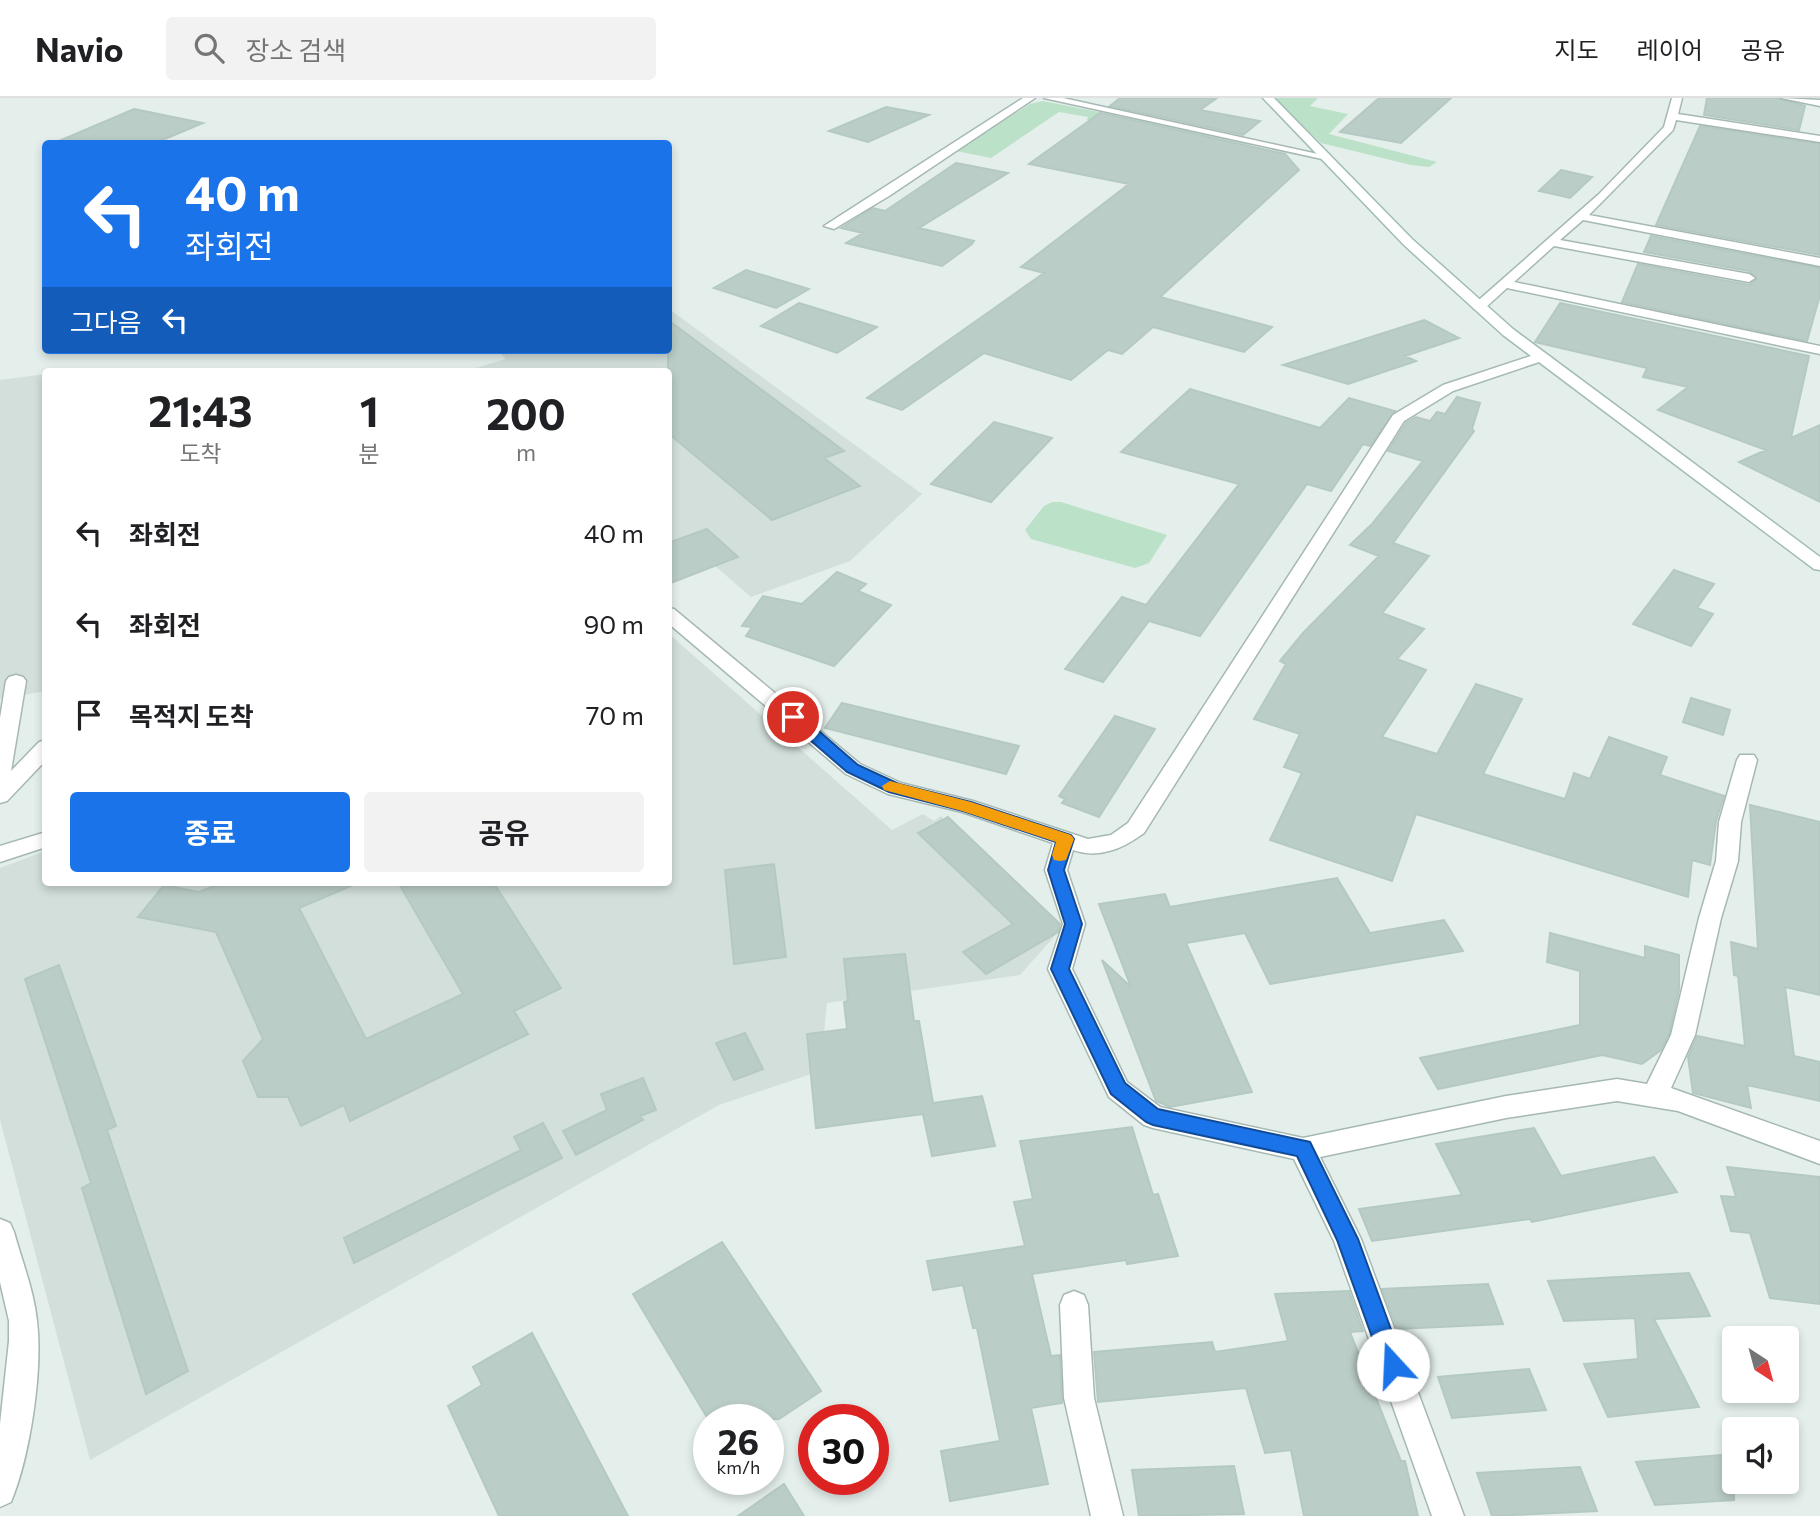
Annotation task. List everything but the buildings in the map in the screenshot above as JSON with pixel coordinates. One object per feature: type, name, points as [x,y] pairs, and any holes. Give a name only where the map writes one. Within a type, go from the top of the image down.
[{"type":"street","points":[[830,226],[885,194],[1030,98]]},
{"type":"street","points":[[1049,98],[1322,156]]},
{"type":"street","points":[[1269,98],[1322,156],[1408,242],[1479,306],[1540,357],[1820,565]]},
{"type":"street","points":[[1479,306],[1603,196],[1669,128],[1677,98]]},
{"type":"street","points":[[1786,98],[1820,103]]},
{"type":"street","points":[[1672,116],[1820,139]]},
{"type":"street","points":[[944,155],[961,158]]},
{"type":"street","points":[[1578,216],[1820,262]]},
{"type":"street","points":[[1549,242],[1749,278]]},
{"type":"street","points":[[1506,284],[1820,350]]},
{"type":"street","points":[[672,616],[853,769],[895,789],[965,806],[1087,847],[1117,842],[1136,828],[1398,418],[1418,402],[1465,379],[1540,357]]},
{"type":"street","points":[[0,778],[16,681]]},
{"type":"street","points":[[0,796],[42,751]]},
{"type":"street","points":[[1654,1096],[1683,1035],[1710,918],[1727,861],[1730,822],[1747,760]]},
{"type":"street","points":[[1065,839],[1056,870],[1074,924],[1060,969],[1118,1089],[1153,1116],[1303,1149],[1506,1107],[1616,1090],[1679,1100],[1820,1153]]},
{"type":"street","points":[[0,854],[42,840]]},
{"type":"street","points":[[1303,1149],[1347,1239],[1448,1516]]},
{"type":"street","points":[[0,1232],[23,1321],[21,1380],[0,1491]]},
{"type":"street","points":[[1074,1306],[1079,1398],[1107,1516]]},
{"type":"shaded area","points":[[672,311],[922,494],[850,561],[751,597],[715,566],[672,582],[672,368],[475,368],[506,359],[501,354],[672,354]]},
{"type":"shaded area","points":[[42,374],[42,692],[0,699],[0,380]]},
{"type":"shaded area","points":[[672,637],[892,830],[923,814],[934,821],[941,816],[1061,929],[1020,975],[827,1003],[820,1071],[719,1105],[90,1460],[0,1120],[0,868],[42,852],[42,886],[672,886]]},
{"type":"green space","points":[[1274,98],[1318,98],[1310,106],[1348,114],[1329,134],[1437,162],[1429,167],[1411,165],[1321,143]]},
{"type":"green space","points":[[1043,101],[1256,143],[1250,145],[1231,142],[1220,150],[1095,123],[1087,120],[1088,117],[1059,112],[991,158],[956,151],[1030,104]]},
{"type":"green space","points":[[1061,502],[1167,535],[1149,563],[1135,568],[1031,539],[1025,530],[1044,506]]},
{"type":"slow traffic","points":[[890,786],[965,806],[1065,839],[1060,855]]},
{"type":"route","points":[[793,717],[853,769],[895,789],[965,806],[1065,839],[1056,870],[1074,924],[1060,969],[1118,1089],[1153,1116],[1303,1149],[1347,1239],[1393,1365]]}]
